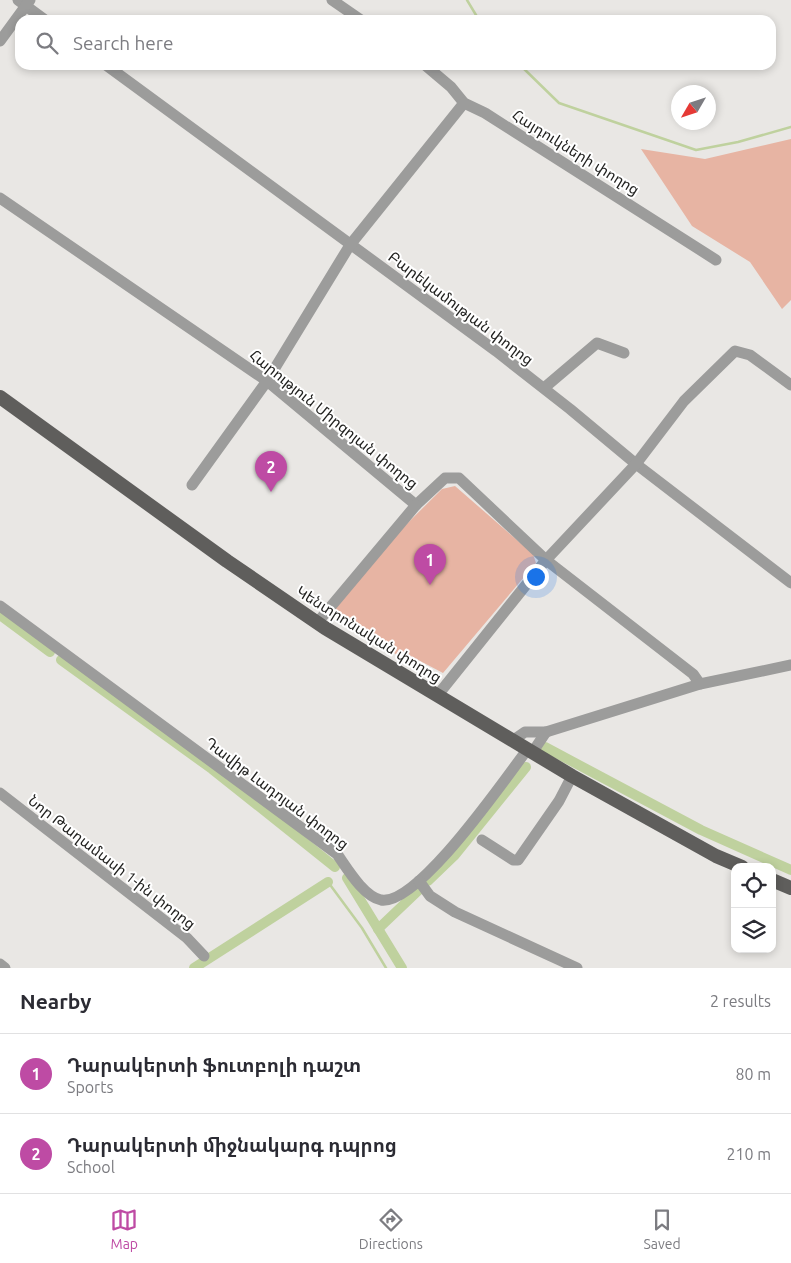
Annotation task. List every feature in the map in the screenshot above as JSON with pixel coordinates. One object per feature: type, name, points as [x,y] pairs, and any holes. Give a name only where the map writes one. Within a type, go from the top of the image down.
[{"type":"main road","name":"Կենտրոնական փողոց","points":[[0,397],[227,561],[318,623],[529,752],[716,856],[733,863]]},
{"type":"main road","points":[[776,882],[791,888]]},
{"type":"street","points":[[332,0],[354,15]]},
{"type":"street","points":[[16,15],[24,2],[39,15]]},
{"type":"street","points":[[0,41],[15,17]]},
{"type":"street","name":"Բարեկամության փողոց","points":[[113,70],[544,388],[636,464],[791,583]]},
{"type":"street","name":"Հայդուկների փողոց","points":[[431,70],[451,87],[464,103],[485,113],[716,260]]},
{"type":"street","points":[[192,486],[267,381],[350,244],[464,103]]},
{"type":"street","name":"Հարություն Միրզոյան փողոց","points":[[0,198],[267,381],[416,505],[445,478],[459,478],[546,560],[693,674],[700,684]]},
{"type":"street","points":[[544,388],[597,343],[624,353]]},
{"type":"street","points":[[436,696],[546,560],[636,464],[684,401],[736,351],[750,355],[791,385]]},
{"type":"street","points":[[318,623],[416,505]]},
{"type":"street","name":"Դավիթ Լադոյան փողոց","points":[[0,606],[337,854],[367,892],[380,900],[392,900],[404,894],[444,858],[546,732]]},
{"type":"street","points":[[512,741],[525,732],[546,732],[700,684],[791,665]]},
{"type":"street","points":[[482,840],[513,860],[518,860],[560,801],[572,776]]},
{"type":"street","name":"Նոր Թաղամասի 1-ին փողոց","points":[[0,793],[187,938],[204,956]]},
{"type":"street","points":[[419,881],[430,896],[454,912],[577,968]]},
{"type":"street","points":[[0,964],[5,968]]},
{"type":"shaded area","points":[[791,139],[791,300],[782,309],[750,262],[692,226],[641,149],[705,159]]},
{"type":"shaded area","points":[[455,486],[533,554],[536,563],[443,673],[403,652],[400,657],[324,606],[442,489]]},
{"type":"waterway","points":[[467,0],[476,15]]},
{"type":"waterway","points":[[525,70],[559,103],[696,150],[738,142],[791,127]]},
{"type":"waterway","points":[[0,615],[50,652]]},
{"type":"waterway","points":[[61,660],[212,769],[335,867]]},
{"type":"waterway","points":[[545,747],[701,830],[791,870]]},
{"type":"waterway","points":[[428,881],[454,856],[526,767]]},
{"type":"waterway","points":[[347,878],[402,968]]},
{"type":"waterway","points":[[328,882],[362,928],[386,968]]},
{"type":"waterway","points":[[194,968],[328,882]]},
{"type":"waterway","points":[[378,929],[420,889]]},
{"type":"place","name":"Դարակերտի միջնակարգ դպրոց","points":[[271,492]]},
{"type":"place","name":"Դարակերտի ֆուտբոլի դաշտ","points":[[430,585]]}]
